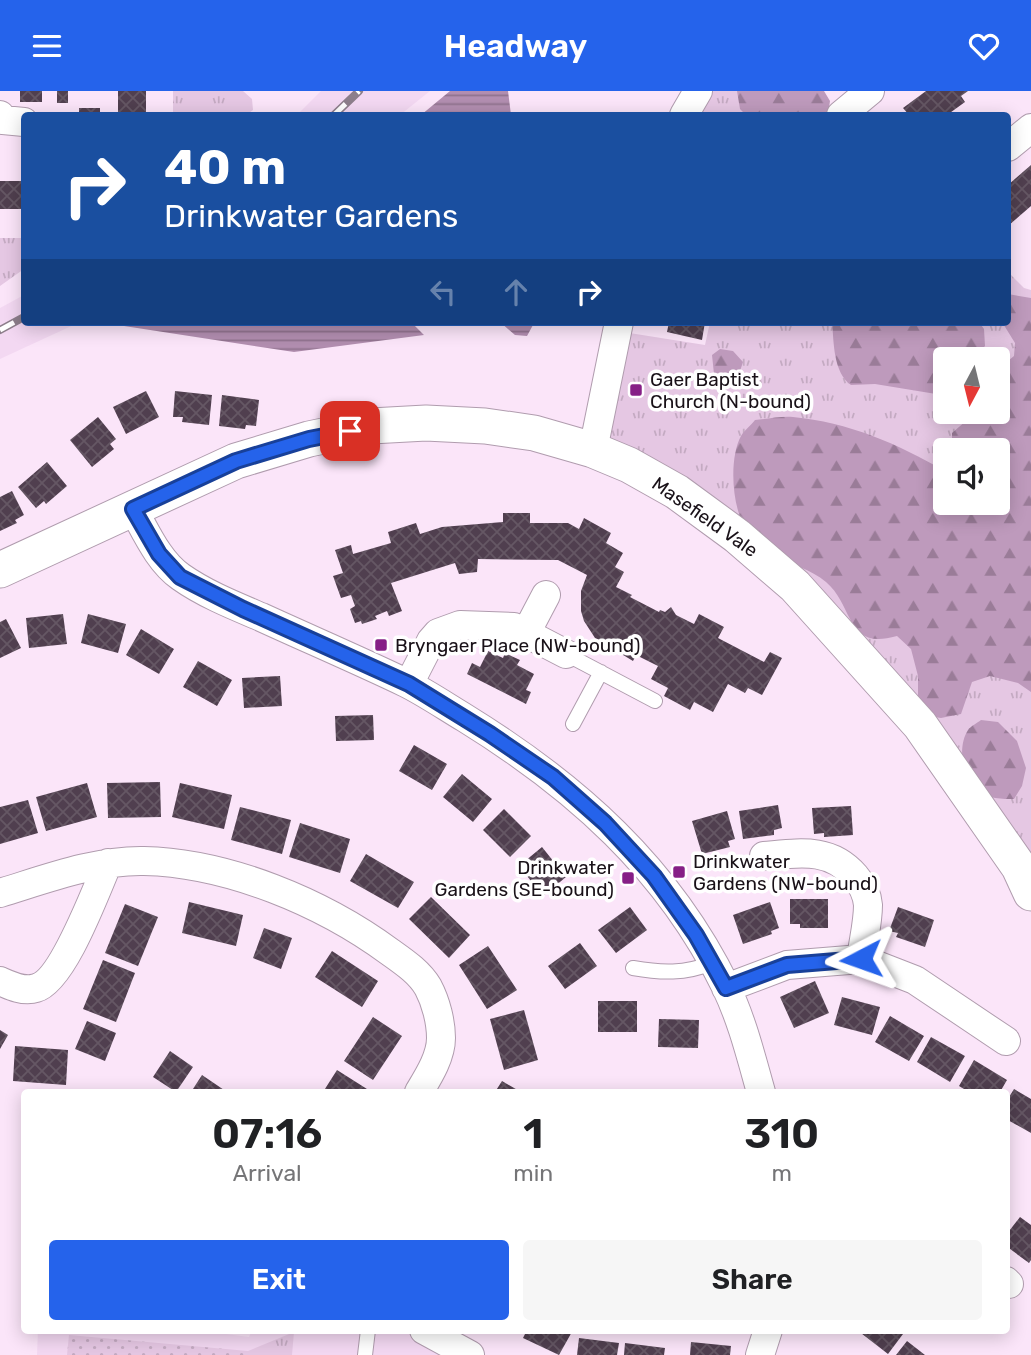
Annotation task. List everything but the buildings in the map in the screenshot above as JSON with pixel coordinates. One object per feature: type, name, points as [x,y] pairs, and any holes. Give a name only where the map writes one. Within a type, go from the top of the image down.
[{"type":"street","points":[[686,112],[698,91]]},
{"type":"street","points":[[845,112],[870,91]]},
{"type":"street","points":[[0,115],[3,120],[21,122]]},
{"type":"street","points":[[1011,145],[1031,128]]},
{"type":"street","points":[[593,450],[618,326]]},
{"type":"street","name":"Masefield Vale","points":[[0,570],[236,461],[309,439],[371,426],[426,423],[485,426],[534,433],[593,450],[629,465],[677,492],[737,536],[795,586],[920,725],[1019,867],[1031,893]]},
{"type":"street","points":[[133,509],[159,554],[180,577],[243,609],[409,684],[553,777],[605,823],[654,876],[696,935],[726,988],[750,1052],[760,1089]]},
{"type":"street","points":[[526,633],[545,595]]},
{"type":"street","points":[[409,684],[431,641],[449,627],[505,625],[566,654]]},
{"type":"street","points":[[764,856],[802,852],[834,858],[849,869],[862,884],[868,904],[861,959]]},
{"type":"street","points":[[0,893],[108,863],[143,861],[192,865],[253,882],[312,904],[374,940],[413,969],[428,987],[437,1011],[441,1041],[433,1068],[421,1089]]},
{"type":"street","points":[[0,981],[17,989],[36,988],[50,979],[63,963],[108,863]]},
{"type":"street","points":[[726,988],[787,965],[861,959],[915,980],[1006,1041]]},
{"type":"street","points":[[431,1334],[470,1355]]},
{"type":"street","points":[[760,1355],[767,1334]]},
{"type":"lane","points":[[566,654],[655,701]]},
{"type":"lane","points":[[573,724],[601,672]]},
{"type":"lane","points":[[633,968],[683,971],[695,970],[712,963]]},
{"type":"lane","points":[[365,1355],[368,1334]]},
{"type":"shaded area","points":[[321,91],[430,91],[404,112],[300,112]]},
{"type":"shaded area","points":[[450,91],[508,91],[511,112],[425,112]]},
{"type":"shaded area","points":[[21,297],[21,326],[71,326],[0,359],[0,308]]},
{"type":"shaded area","points":[[124,326],[415,326],[424,335],[294,352]]},
{"type":"shaded area","points":[[505,326],[532,326],[527,336],[515,335]]},
{"type":"shaded area","points":[[38,1334],[226,1334],[249,1337],[250,1334],[431,1334],[470,1355],[37,1355]]},
{"type":"green space","points":[[173,91],[243,91],[252,99],[253,110],[250,112],[173,112]]},
{"type":"green space","points":[[698,91],[809,91],[826,112],[686,112]]},
{"type":"green space","points":[[737,91],[824,91],[830,101],[828,112],[743,112]]},
{"type":"green space","points":[[0,238],[21,238],[21,271],[0,286]]},
{"type":"green space","points":[[1011,275],[1024,288],[1031,290],[1031,893],[795,586],[593,450],[617,331],[705,345],[709,326],[1011,326]]},
{"type":"green space","points":[[1011,295],[1031,298],[1031,692],[1018,683],[990,676],[972,682],[961,714],[941,718],[928,716],[918,701],[918,676],[911,649],[897,636],[880,639],[859,632],[826,582],[774,554],[749,534],[743,525],[736,500],[734,458],[741,436],[755,420],[788,417],[833,424],[872,436],[933,465],[933,515],[1010,515],[1010,438],[952,438],[952,433],[962,424],[1010,424],[1010,359],[1014,356],[1015,343],[1004,326],[1011,326]]},
{"type":"green space","points":[[832,326],[982,326],[984,329],[984,347],[933,347],[933,394],[875,384],[851,385],[838,365]]},
{"type":"green space","points":[[720,349],[733,351],[743,362],[739,374],[729,378],[714,374],[712,355]]},
{"type":"green space","points":[[981,720],[998,722],[1017,741],[1026,768],[1022,786],[1014,799],[986,796],[978,791],[968,778],[963,762],[963,745],[968,730]]},
{"type":"green space","points":[[294,1334],[292,1355],[248,1355],[248,1351]]},
{"type":"green space","points":[[69,1335],[248,1351],[248,1355],[67,1355]]},
{"type":"railway","points":[[337,112],[359,91]]},
{"type":"railway","points":[[0,330],[21,319]]},
{"type":"place","name":"Gaer Baptist Church (N-bound)","points":[[636,390]]},
{"type":"place","name":"Bryngaer Place (NW-bound)","points":[[381,645]]},
{"type":"place","name":"Drinkwater Gardens (NW-bound)","points":[[679,872]]},
{"type":"place","name":"Drinkwater Gardens (SE-bound)","points":[[628,878]]},
{"type":"route","points":[[350,431],[309,439],[236,461],[133,509],[159,554],[180,577],[243,609],[409,684],[553,777],[605,823],[654,876],[696,935],[726,988],[787,965],[861,959]]}]
